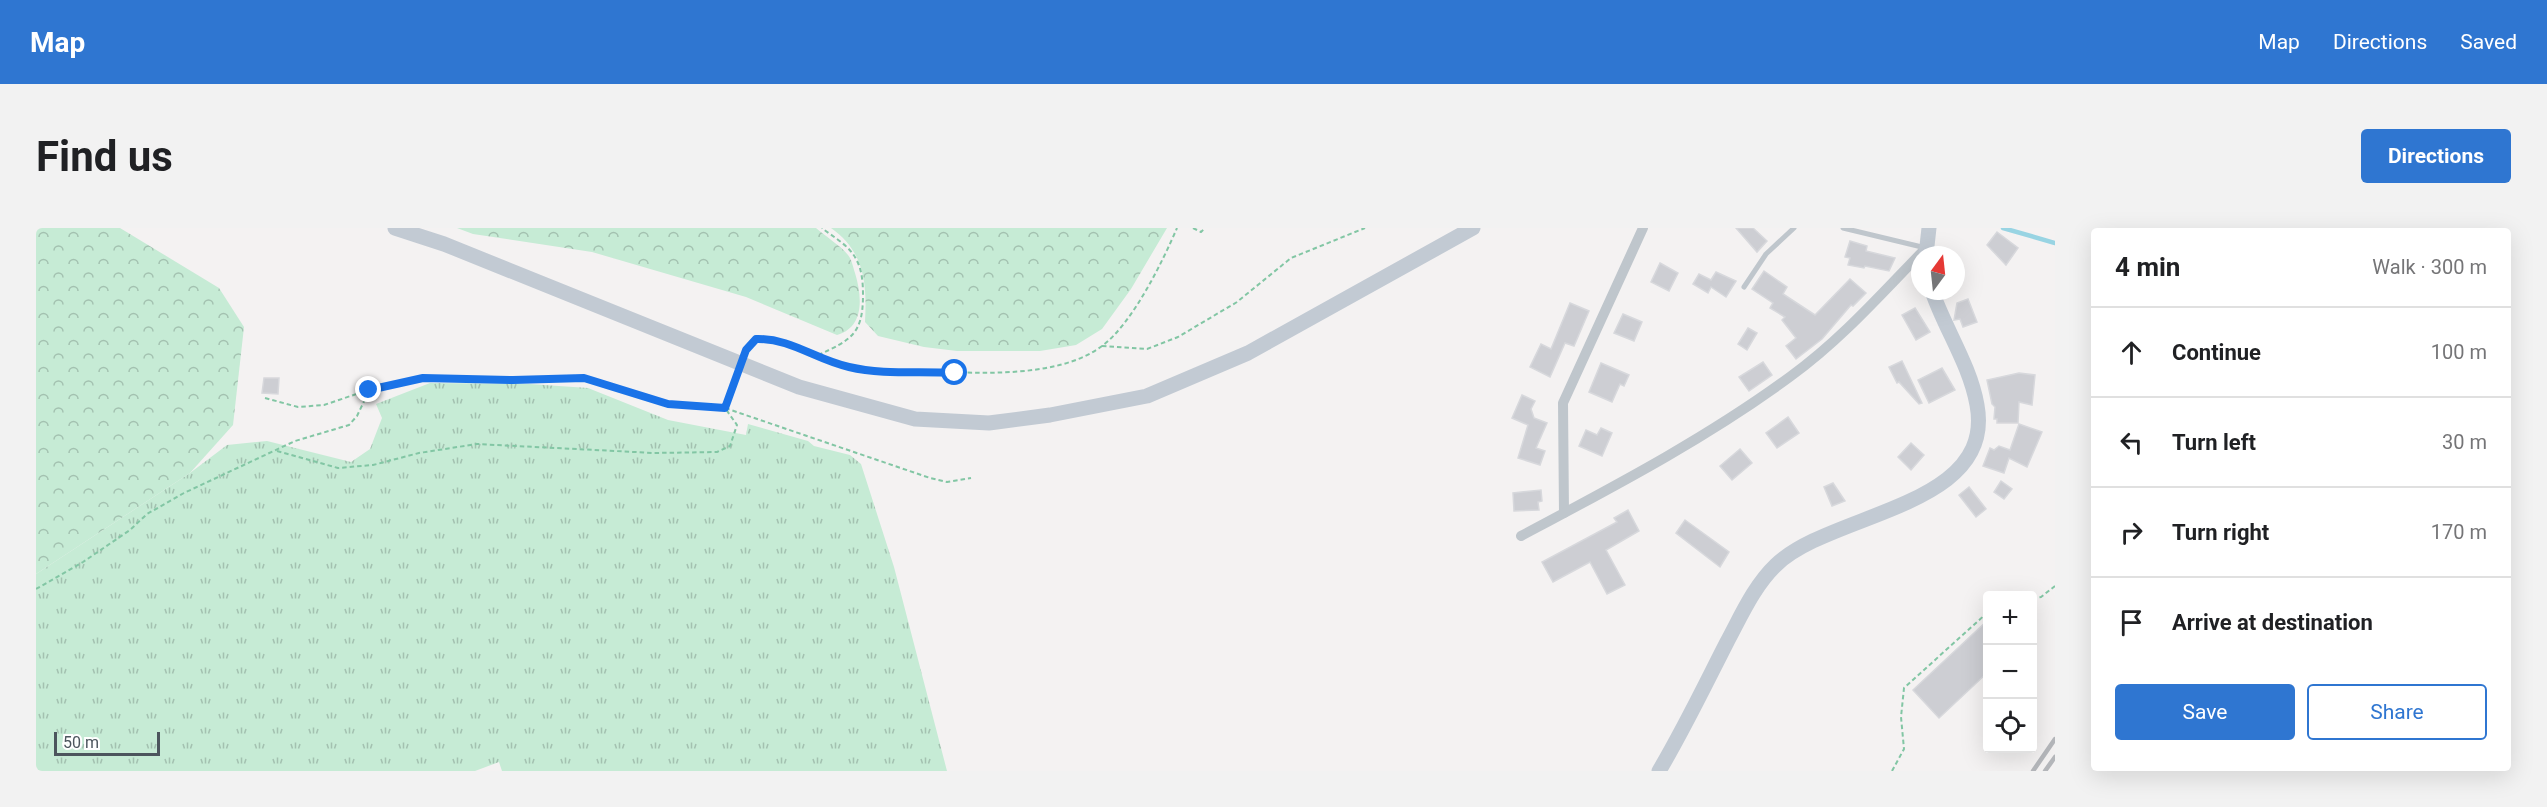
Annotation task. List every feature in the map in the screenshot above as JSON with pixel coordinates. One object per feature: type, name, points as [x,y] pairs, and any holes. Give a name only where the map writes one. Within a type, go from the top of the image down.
[{"type":"street","points":[[395,228],[444,244],[799,387],[915,419],[989,423],[1050,415],[1147,396],[1248,353],[1473,228]]},
{"type":"street","points":[[1564,513],[1563,403],[1643,228]]},
{"type":"street","points":[[1927,246],[1929,228]]},
{"type":"street","points":[[1521,536],[1661,460],[1792,376],[1911,266]]},
{"type":"street","points":[[1659,771],[1745,607],[1774,567],[1805,543],[1943,485],[1966,461],[1977,435],[1979,419],[1977,404],[1971,381],[1936,300]]},
{"type":"lane","points":[[1744,287],[1766,254],[1794,228]]},
{"type":"lane","points":[[1843,228],[1911,247]]},
{"type":"path","points":[[818,355],[846,342],[856,332],[863,308],[863,285],[856,259],[848,248],[822,228]]},
{"type":"path","points":[[725,408],[746,350],[756,339],[774,338],[845,366],[877,373],[955,373],[1057,365],[1102,346],[1119,329],[1137,302],[1177,228]]},
{"type":"path","points":[[1193,228],[1201,232],[1205,228]]},
{"type":"path","points":[[1102,346],[1147,349],[1178,337],[1237,302],[1292,258],[1365,228]]},
{"type":"path","points":[[266,398],[298,408],[315,406],[369,390],[423,378],[513,380],[584,378],[668,404],[725,408],[930,478],[947,482],[971,478]]},
{"type":"path","points":[[36,589],[83,562],[130,530],[147,514],[175,498],[295,441],[349,425],[357,416],[369,390]]},
{"type":"path","points":[[277,451],[338,468],[373,465],[419,453],[477,444],[654,453],[717,452],[730,446],[737,425],[725,408]]},
{"type":"path","points":[[2037,597],[2055,586]]},
{"type":"path","points":[[1892,771],[1904,749],[1901,717],[1904,688],[1983,617]]},
{"type":"green space","points":[[36,228],[120,228],[219,288],[244,327],[233,425],[190,473],[36,574]]},
{"type":"green space","points":[[457,228],[816,228],[848,255],[859,291],[859,310],[853,325],[837,335],[746,297],[592,252],[473,234]]},
{"type":"green space","points":[[831,228],[1167,228],[1131,289],[1102,329],[1076,345],[1040,351],[957,351],[924,347],[878,336],[865,322],[864,282],[857,258],[851,247]]},
{"type":"green space","points":[[430,383],[530,384],[588,388],[668,420],[746,435],[748,424],[808,441],[814,446],[850,455],[861,464],[894,567],[947,771],[502,771],[499,762],[475,771],[36,771],[36,574],[190,473],[227,445],[267,441],[351,462],[370,449],[382,418],[376,404]]},
{"type":"building","points":[[1736,228],[1753,228],[1767,241],[1757,252]]},
{"type":"building","points":[[1997,232],[2018,248],[2006,265],[1987,245]]},
{"type":"building","points":[[1850,241],[1867,246],[1866,251],[1895,258],[1889,271],[1848,265],[1850,258],[1845,257]]},
{"type":"building","points":[[1660,263],[1678,273],[1669,291],[1651,282]]},
{"type":"building","points":[[1764,271],[1787,287],[1783,294],[1815,315],[1850,279],[1866,293],[1853,306],[1851,305],[1822,339],[1796,359],[1786,346],[1796,338],[1782,320],[1785,317],[1770,308],[1773,303],[1752,289]]},
{"type":"building","points":[[1716,272],[1736,281],[1726,297],[1711,287],[1708,293],[1693,284],[1699,274],[1711,280]]},
{"type":"building","points":[[1968,299],[1977,322],[1963,327],[1960,319],[1954,320],[1957,303]]},
{"type":"building","points":[[1570,303],[1589,311],[1574,346],[1565,343],[1550,377],[1530,367],[1541,344],[1551,349]]},
{"type":"building","points":[[1915,308],[1930,332],[1916,340],[1902,315]]},
{"type":"building","points":[[1623,314],[1642,322],[1634,341],[1614,333]]},
{"type":"building","points":[[1748,328],[1757,333],[1747,350],[1738,344]]},
{"type":"building","points":[[1902,361],[1922,403],[1919,404],[1899,382],[1897,383],[1889,367]]},
{"type":"building","points":[[1763,362],[1772,375],[1749,391],[1739,377]]},
{"type":"building","points":[[1601,363],[1629,375],[1624,386],[1620,384],[1612,402],[1589,392]]},
{"type":"building","points":[[1942,368],[1955,390],[1929,403],[1918,380]]},
{"type":"building","points":[[2019,373],[2035,375],[2032,405],[2019,402],[2018,423],[1997,423],[1997,419],[1994,419],[1995,407],[1992,404],[1987,380]]},
{"type":"building","points":[[264,378],[279,378],[278,394],[262,393]]},
{"type":"building","points":[[1522,395],[1535,401],[1531,409],[1534,418],[1547,423],[1536,448],[1545,451],[1540,465],[1518,458],[1528,425],[1512,418]]},
{"type":"building","points":[[1788,417],[1799,433],[1777,448],[1766,433]]},
{"type":"building","points":[[2019,424],[2042,432],[2027,467],[2009,458],[2004,473],[1983,466],[1990,448],[1994,450],[1999,446],[2010,450]]},
{"type":"building","points":[[1601,428],[1612,433],[1602,456],[1579,446],[1586,430],[1597,435]]},
{"type":"building","points":[[1911,443],[1924,455],[1911,470],[1898,457]]},
{"type":"building","points":[[1740,449],[1752,463],[1732,480],[1720,466]]},
{"type":"building","points":[[2001,481],[2012,489],[2004,499],[1994,492]]},
{"type":"building","points":[[1833,483],[1845,501],[1832,506],[1824,487]]},
{"type":"building","points":[[1969,487],[1986,509],[1976,517],[1959,495]]},
{"type":"building","points":[[1541,490],[1542,501],[1538,502],[1539,510],[1514,511],[1513,493]]},
{"type":"building","points":[[1628,510],[1639,531],[1606,550],[1625,585],[1607,594],[1590,562],[1553,582],[1542,562],[1617,522],[1614,518]]},
{"type":"building","points":[[1685,520],[1729,552],[1720,567],[1676,533]]},
{"type":"building","points":[[1983,625],[1983,677],[1939,718],[1913,690]]},
{"type":"waterway","points":[[2003,228],[2055,243]]},
{"type":"railway","points":[[2033,771],[2055,739]]},
{"type":"railway","points":[[2045,771],[2055,757]]},
{"type":"route","points":[[369,390],[383,385],[423,378],[513,380],[584,378],[668,404],[725,408],[746,350],[756,339],[774,338],[845,366],[877,373],[913,371],[955,373]]}]
